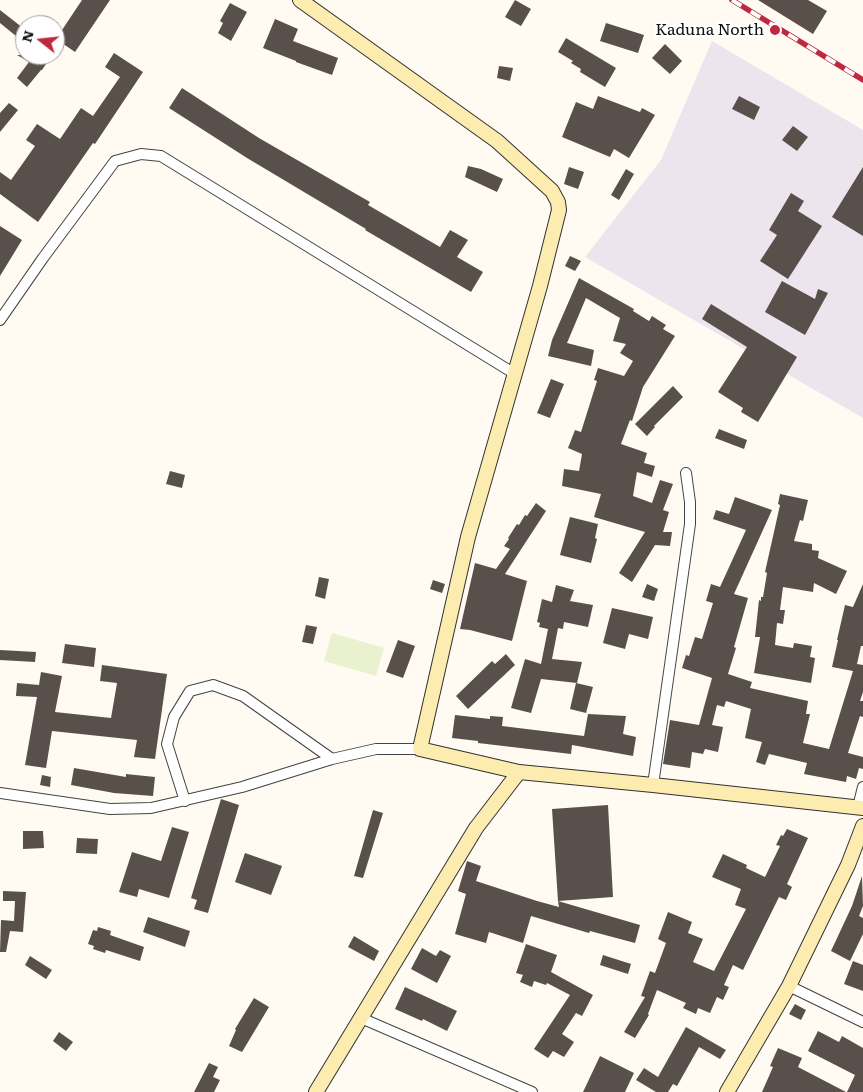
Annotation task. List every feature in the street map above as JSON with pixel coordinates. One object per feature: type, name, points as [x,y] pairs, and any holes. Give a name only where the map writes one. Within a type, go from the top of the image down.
[{"type":"street","points":[[300,0],[496,141],[552,191],[558,202],[558,210],[540,286],[468,537],[420,749]]},
{"type":"street","points":[[0,320],[115,161],[141,154],[151,155],[160,156],[515,374]]},
{"type":"street","points":[[653,785],[690,524],[690,502],[686,473]]},
{"type":"street","points":[[185,801],[167,744],[174,717],[190,691],[213,685],[243,696],[332,759]]},
{"type":"street","points":[[0,793],[110,809],[151,808],[242,787],[332,759],[376,749],[420,749],[519,772],[860,807],[863,787]]},
{"type":"street","points":[[316,1092],[476,828],[519,772]]},
{"type":"street","points":[[727,1092],[788,986],[848,865],[863,826]]},
{"type":"street","points":[[788,986],[863,1022]]},
{"type":"street","points":[[361,1018],[532,1092]]},
{"type":"shaded area","points":[[712,41],[863,130],[863,418],[585,257],[661,160]]},
{"type":"green space","points":[[332,633],[384,648],[376,676],[324,661]]},
{"type":"building","points":[[82,0],[110,0],[75,52],[65,45],[65,26]]},
{"type":"building","points":[[515,0],[531,9],[521,26],[505,17]]},
{"type":"building","points":[[758,0],[808,0],[827,11],[813,34]]},
{"type":"building","points":[[230,3],[247,12],[231,41],[218,33],[223,23],[220,21]]},
{"type":"building","points":[[0,10],[15,22],[15,35],[0,23]]},
{"type":"building","points":[[275,19],[298,29],[293,41],[338,58],[332,75],[263,48]]},
{"type":"building","points":[[606,23],[644,35],[638,53],[600,41]]},
{"type":"building","points":[[566,38],[616,68],[605,87],[580,72],[581,69],[571,63],[573,61],[558,52]]},
{"type":"building","points":[[665,44],[682,61],[670,74],[652,58]]},
{"type":"building","points":[[114,53],[143,72],[95,144],[93,143],[38,222],[0,194],[0,172],[11,180],[35,146],[26,140],[37,124],[60,139],[81,108],[93,116],[120,77],[105,67]]},
{"type":"building","points":[[27,65],[45,65],[27,87],[17,78]]},
{"type":"building","points":[[499,66],[513,68],[510,81],[497,78]]},
{"type":"building","points":[[182,88],[259,138],[370,202],[368,205],[440,247],[450,230],[468,240],[457,257],[483,272],[471,292],[365,230],[169,108]]},
{"type":"building","points":[[598,96],[640,112],[642,108],[655,115],[629,158],[614,149],[610,157],[562,137],[576,102],[593,109]]},
{"type":"building","points":[[739,96],[760,107],[754,120],[732,109]]},
{"type":"building","points":[[9,103],[18,110],[0,132],[0,113]]},
{"type":"building","points":[[793,126],[808,137],[797,151],[782,140]]},
{"type":"building","points":[[468,166],[481,169],[503,179],[497,192],[465,177]]},
{"type":"building","points":[[569,167],[584,172],[578,189],[564,184]]},
{"type":"building","points":[[863,167],[863,236],[832,217]]},
{"type":"building","points":[[626,169],[634,174],[619,200],[611,195]]},
{"type":"building","points":[[791,193],[804,201],[798,211],[822,226],[788,279],[760,261],[777,235],[769,230]]},
{"type":"building","points":[[0,226],[22,240],[0,276]]},
{"type":"building","points":[[570,256],[581,261],[575,271],[565,266]]},
{"type":"building","points":[[579,278],[634,309],[633,311],[649,321],[652,316],[666,325],[663,329],[675,336],[643,387],[632,421],[630,420],[621,444],[647,453],[644,463],[655,466],[652,477],[637,472],[633,496],[652,503],[660,480],[673,484],[663,510],[669,512],[663,532],[672,532],[670,546],[655,545],[632,582],[619,573],[645,532],[594,517],[601,494],[562,486],[564,469],[579,471],[582,454],[568,448],[575,430],[581,432],[597,381],[594,380],[598,368],[624,376],[633,361],[620,353],[626,344],[613,341],[620,318],[586,298],[567,343],[594,350],[591,366],[548,356],[552,340]]},
{"type":"building","points":[[782,281],[815,299],[818,289],[828,293],[805,335],[765,312]]},
{"type":"building","points":[[711,304],[797,357],[758,422],[741,412],[743,408],[718,392],[747,347],[702,319]]},
{"type":"building","points":[[551,379],[564,384],[550,418],[537,413]]},
{"type":"building","points":[[673,386],[683,397],[654,426],[647,436],[635,424]]},
{"type":"building","points":[[719,429],[747,440],[744,449],[715,438]]},
{"type":"building","points":[[170,471],[185,475],[182,488],[166,484]]},
{"type":"building","points":[[780,494],[808,500],[803,521],[800,520],[794,541],[812,544],[812,550],[819,551],[818,558],[847,571],[836,594],[814,583],[813,592],[783,587],[780,610],[785,610],[783,624],[777,623],[775,645],[793,648],[794,643],[812,646],[810,657],[815,658],[811,683],[754,673],[760,637],[755,637],[759,600],[761,601],[761,597],[763,597],[767,573],[765,572],[780,505],[778,504]]},
{"type":"building","points":[[735,497],[772,510],[734,594],[748,598],[728,674],[752,682],[750,688],[808,701],[806,714],[810,714],[803,743],[829,749],[853,671],[832,667],[837,640],[845,605],[853,607],[863,584],[863,646],[861,646],[857,664],[863,665],[863,692],[860,701],[863,701],[863,717],[860,716],[848,753],[863,757],[863,769],[859,768],[856,779],[847,776],[846,782],[804,774],[807,763],[769,754],[765,765],[756,762],[762,742],[745,738],[751,709],[726,701],[724,707],[717,705],[712,725],[723,727],[718,752],[705,749],[703,754],[692,752],[690,768],[663,764],[670,720],[699,725],[712,678],[682,668],[686,655],[689,656],[695,637],[702,639],[713,603],[706,601],[711,584],[720,587],[746,530],[713,519],[716,510],[729,514]]},
{"type":"building","points":[[536,503],[546,511],[505,574],[527,581],[512,641],[460,629],[475,563],[496,569],[510,549],[504,546],[508,538],[517,524],[519,525]]},
{"type":"building","points":[[570,517],[598,524],[595,538],[597,539],[591,563],[560,555]]},
{"type":"building","points":[[319,577],[329,579],[325,599],[315,596]]},
{"type":"building","points":[[433,580],[445,584],[442,593],[430,589]]},
{"type":"building","points":[[647,584],[658,589],[654,601],[642,597]]},
{"type":"building","points":[[556,585],[574,590],[570,601],[593,605],[588,627],[564,622],[563,629],[558,628],[552,659],[582,662],[577,683],[541,679],[531,713],[511,708],[525,659],[541,664],[548,629],[539,627],[540,623],[537,622],[542,599],[552,602]]},
{"type":"building","points":[[612,608],[653,617],[648,639],[629,634],[625,649],[603,643]]},
{"type":"building","points":[[306,625],[317,627],[313,644],[302,642]]},
{"type":"building","points":[[398,640],[415,646],[403,678],[386,672]]},
{"type":"building","points":[[65,644],[96,648],[94,667],[62,663]]},
{"type":"building","points":[[0,650],[36,652],[35,662],[0,660]]},
{"type":"building","points":[[506,654],[515,665],[468,709],[456,696],[492,661],[495,664]]},
{"type":"building","points":[[102,665],[167,674],[155,759],[134,757],[137,740],[52,731],[46,768],[25,765],[37,697],[16,696],[17,683],[39,685],[41,672],[62,676],[55,712],[111,718],[117,683],[100,681]]},
{"type":"building","points":[[576,683],[593,687],[586,713],[570,709]]},
{"type":"building","points":[[588,714],[626,716],[623,734],[636,737],[633,756],[572,745],[571,754],[452,738],[455,715],[490,719],[490,716],[503,717],[502,726],[584,736]]},
{"type":"building","points":[[74,768],[126,777],[126,774],[155,777],[153,796],[114,793],[71,785]]},
{"type":"building","points":[[42,775],[51,777],[50,787],[40,785]]},
{"type":"building","points":[[221,799],[239,805],[208,913],[194,909],[197,900],[191,898]]},
{"type":"building","points":[[608,805],[613,897],[558,901],[552,809]]},
{"type":"building","points":[[373,810],[383,813],[363,878],[354,876]]},
{"type":"building","points":[[172,827],[189,832],[169,898],[139,889],[137,897],[119,892],[132,852],[161,861]]},
{"type":"building","points":[[787,829],[808,838],[787,884],[792,887],[786,900],[779,897],[743,970],[733,965],[724,985],[729,987],[723,1000],[717,997],[710,1013],[698,1008],[696,1014],[683,1008],[686,1003],[657,990],[649,1015],[635,1038],[624,1032],[645,997],[641,996],[650,971],[655,973],[666,943],[658,939],[668,912],[692,922],[688,933],[703,939],[693,962],[714,971],[746,909],[735,905],[741,889],[712,877],[723,854],[747,865],[746,868],[765,877],[780,846],[776,845],[781,835],[783,836]]},
{"type":"building","points":[[23,831],[43,831],[44,848],[23,849]]},
{"type":"building","points":[[77,838],[98,839],[97,854],[76,853]]},
{"type":"building","points":[[245,853],[282,866],[271,895],[235,882]]},
{"type":"building","points":[[467,861],[481,866],[476,881],[559,907],[558,901],[640,925],[635,943],[590,931],[589,933],[531,916],[523,943],[489,932],[486,943],[455,934],[466,894],[458,891]]},
{"type":"building","points":[[862,876],[863,906],[859,916],[863,918],[863,934],[850,961],[831,951],[852,906]]},
{"type":"building","points":[[3,891],[26,892],[23,932],[10,931],[6,952],[0,952],[1,920],[14,921],[15,901],[3,901]]},
{"type":"building","points":[[148,917],[190,931],[185,947],[143,932]]},
{"type":"building","points":[[98,927],[111,931],[110,935],[144,947],[140,961],[106,950],[105,953],[93,949],[94,946],[88,944],[93,930],[97,931]]},
{"type":"building","points":[[354,936],[379,951],[374,961],[348,947]]},
{"type":"building","points":[[526,944],[557,955],[551,972],[593,995],[582,1016],[576,1013],[562,1034],[574,1042],[564,1057],[553,1051],[548,1058],[534,1049],[570,995],[547,983],[546,985],[534,981],[532,987],[520,982],[523,975],[516,973]]},
{"type":"building","points":[[422,948],[436,956],[440,950],[451,956],[437,983],[411,969]]},
{"type":"building","points":[[603,955],[631,964],[628,974],[600,965]]},
{"type":"building","points":[[30,956],[52,970],[46,979],[25,965]]},
{"type":"building","points":[[853,961],[863,965],[863,991],[844,984]]},
{"type":"building","points":[[405,987],[457,1011],[447,1031],[423,1019],[422,1021],[395,1009]]},
{"type":"building","points":[[254,998],[269,1007],[242,1052],[229,1046],[235,1029]]},
{"type":"building","points":[[795,1004],[806,1010],[801,1020],[789,1014]]},
{"type":"building","points":[[686,1027],[726,1050],[720,1059],[699,1047],[677,1086],[673,1084],[668,1092],[656,1092],[636,1080],[644,1068],[658,1077]]},
{"type":"building","points":[[818,1031],[839,1042],[842,1036],[863,1048],[863,1092],[847,1092],[855,1075],[808,1051]]},
{"type":"building","points":[[59,1032],[73,1042],[66,1051],[53,1041]]},
{"type":"building","points":[[778,1048],[802,1058],[798,1067],[846,1092],[762,1092],[773,1067],[770,1066]]},
{"type":"building","points":[[600,1056],[634,1073],[625,1092],[583,1092]]},
{"type":"building","points":[[209,1063],[218,1067],[213,1077],[220,1080],[214,1092],[194,1092]]},
{"type":"railway","points":[[732,0],[863,80]]},
{"type":"place","name":"Kaduna North","points":[[775,30]]}]
